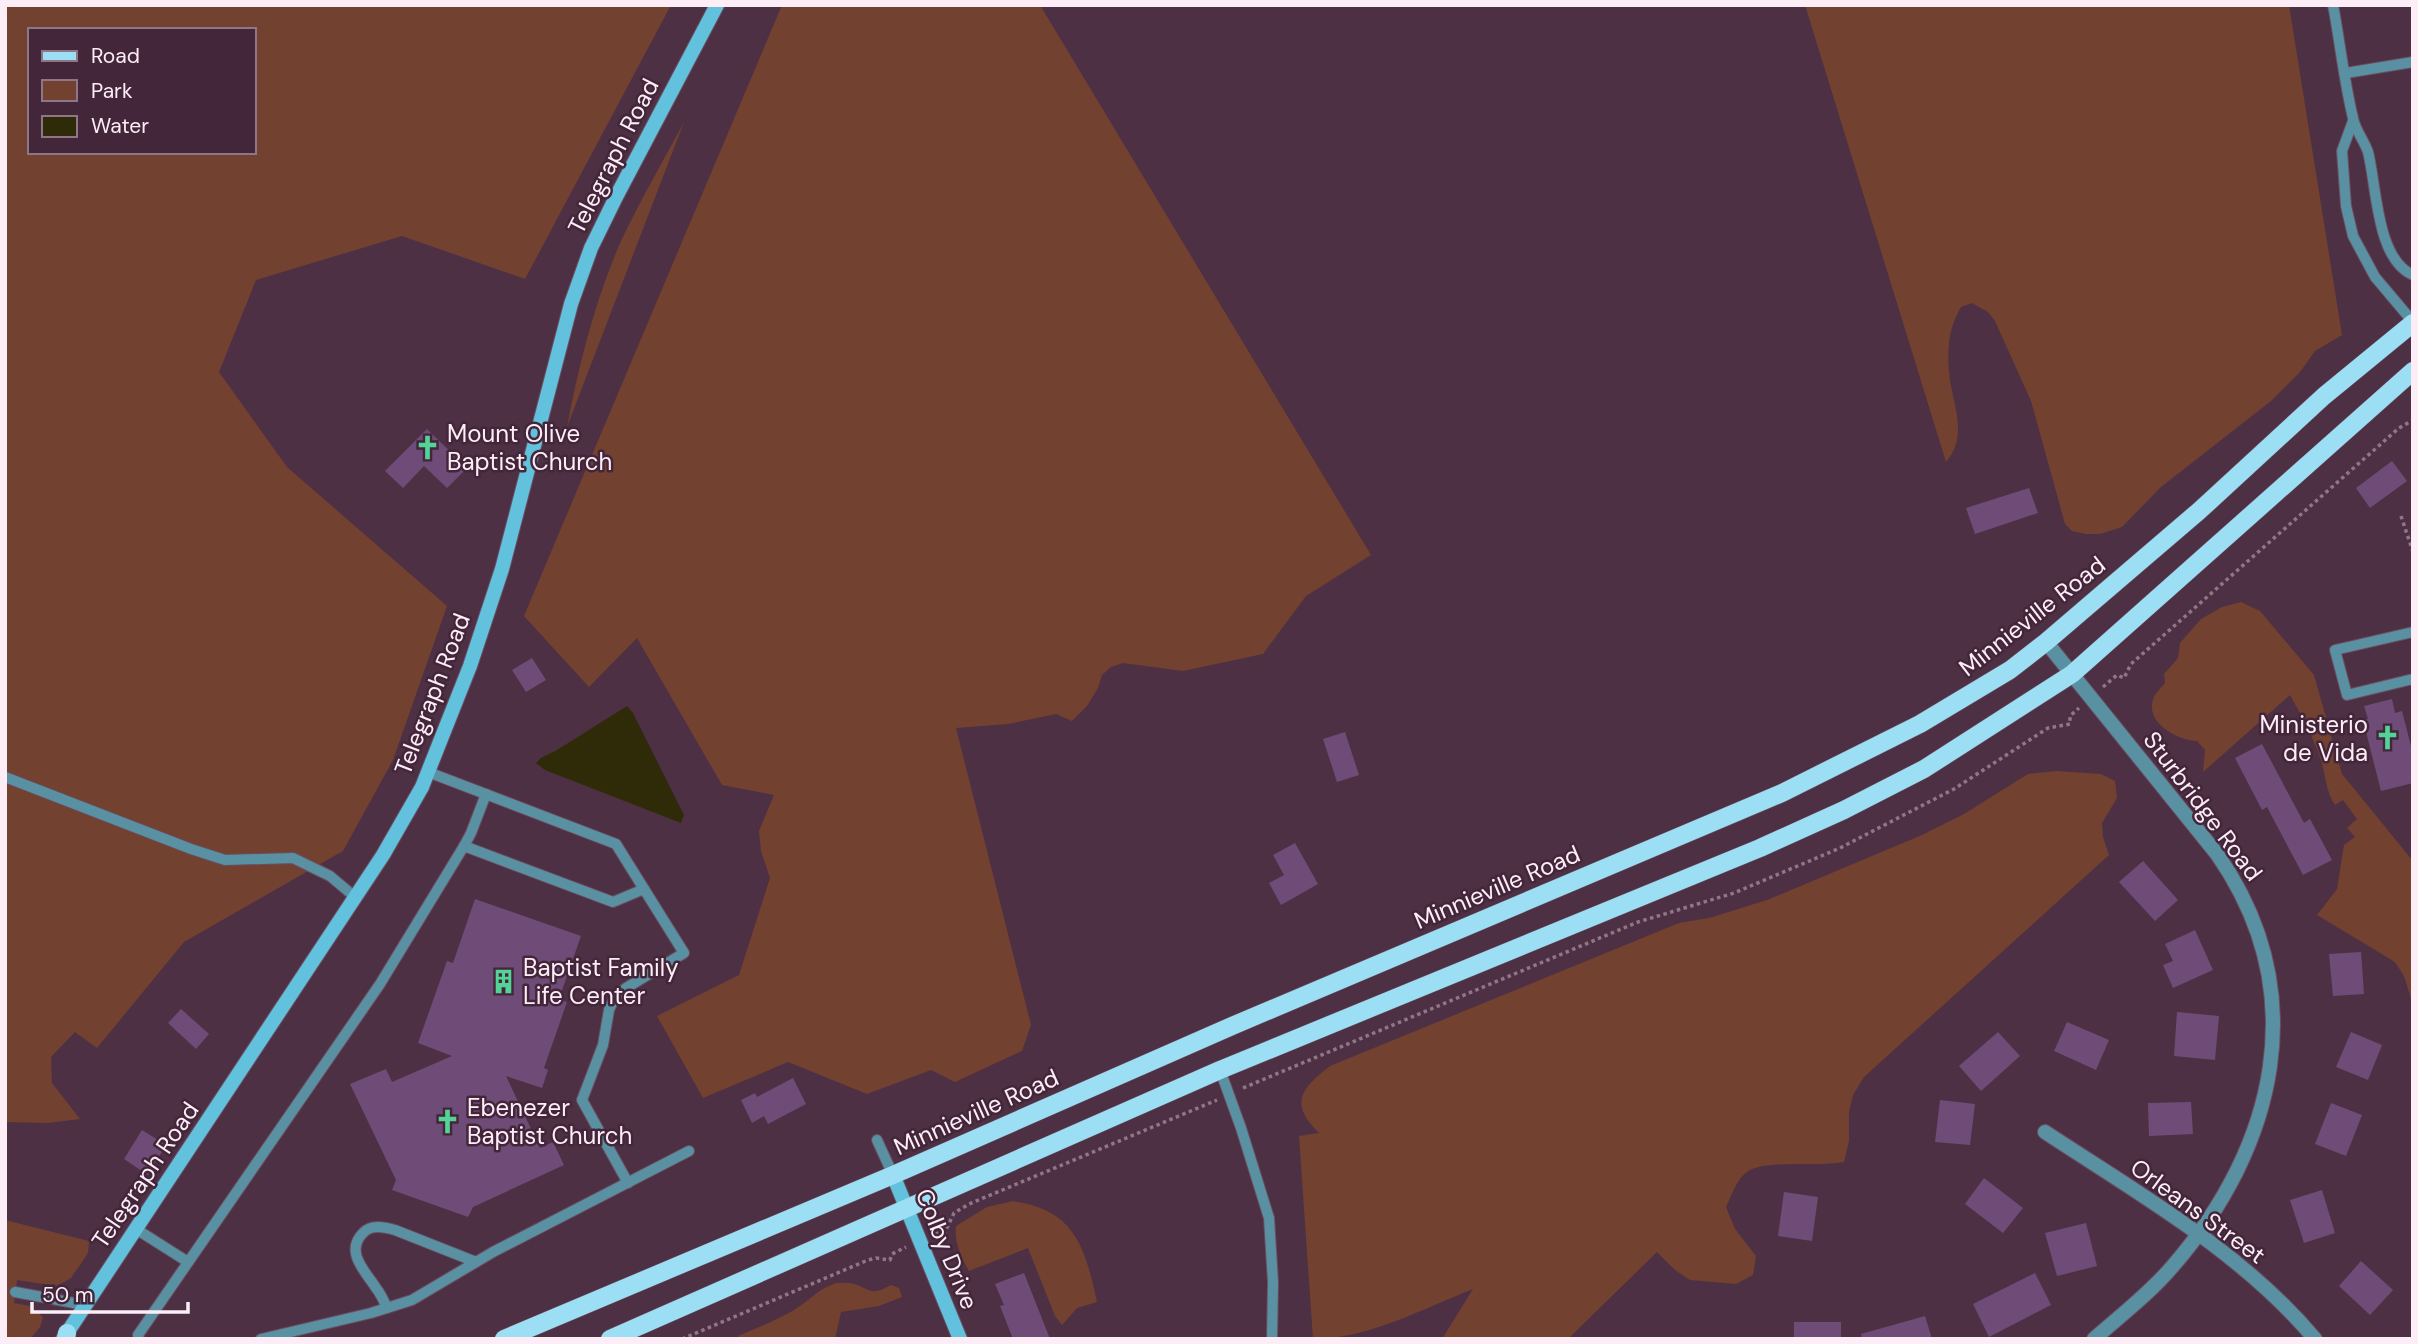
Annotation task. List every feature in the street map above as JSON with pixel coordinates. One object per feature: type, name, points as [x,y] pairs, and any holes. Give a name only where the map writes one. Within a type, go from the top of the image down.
[{"type":"main road","name":"Telegraph Road","points":[[65,1337],[406,817],[428,772],[470,666],[502,569],[572,304],[591,248],[615,197],[717,5]]},
{"type":"main road","name":"Minnieville Road","points":[[504,1339],[893,1175],[1257,1015],[1782,793],[1865,753],[1962,701],[2010,670],[2046,642],[2199,512],[2325,396],[2413,322]]},
{"type":"main road","points":[[610,1339],[1220,1070],[1760,848],[1844,810],[1924,769],[2072,674],[2413,371]]},
{"type":"main road","name":"Colby Drive","points":[[893,1175],[960,1339]]},
{"type":"street","name":"Sturbridge Road","points":[[2046,642],[2217,854],[2240,891],[2264,947],[2272,990],[2274,1027],[2265,1092],[2252,1134],[2233,1176],[2198,1234],[2172,1267],[2146,1294],[2094,1339]]},
{"type":"street","name":"Orleans Street","points":[[2045,1132],[2198,1234],[2245,1270],[2296,1317],[2315,1339]]},
{"type":"lane","points":[[2333,5],[2353,121],[2367,150],[2379,215],[2389,250],[2399,267],[2413,275]]},
{"type":"lane","points":[[2346,73],[2413,62]]},
{"type":"lane","points":[[2353,121],[2342,151],[2345,197],[2353,236],[2375,277],[2413,322]]},
{"type":"lane","points":[[2413,632],[2335,650],[2347,695],[2413,679]]},
{"type":"lane","points":[[428,772],[616,844],[684,953],[615,997],[608,1010],[604,1045],[582,1100],[628,1183]]},
{"type":"lane","points":[[5,777],[225,860],[293,858],[331,876],[355,897]]},
{"type":"lane","points":[[139,1339],[138,1335],[380,984],[464,846],[486,794]]},
{"type":"lane","points":[[464,846],[612,902],[645,889]]},
{"type":"lane","points":[[1220,1070],[1269,1218],[1273,1282],[1272,1339]]},
{"type":"lane","points":[[877,1140],[893,1175]]},
{"type":"lane","points":[[261,1339],[412,1300],[476,1262],[689,1151]]},
{"type":"lane","points":[[387,1308],[381,1294],[358,1262],[357,1242],[366,1229],[374,1227],[395,1230],[476,1262]]},
{"type":"lane","points":[[136,1228],[188,1262]]},
{"type":"lane","points":[[15,1293],[85,1305]]},
{"type":"path","points":[[2117,675],[2124,678],[2131,664],[2399,428],[2413,420]]},
{"type":"path","points":[[2401,516],[2413,552]]},
{"type":"path","points":[[940,1231],[945,1232],[952,1215],[969,1204],[1638,922],[1734,894],[1850,844],[1954,789],[2048,728],[2070,724],[2070,716]]},
{"type":"path","points":[[682,1339],[868,1260],[890,1260],[892,1254]]},
{"type":"green space","points":[[5,5],[671,5],[525,279],[402,236],[256,280],[219,372],[287,467],[447,606],[393,760],[343,851],[184,942],[97,1048],[75,1032],[51,1057],[52,1083],[80,1119],[47,1123],[5,1122]]},
{"type":"green space","points":[[782,5],[1040,5],[1371,555],[1306,596],[1263,654],[1183,671],[1123,663],[1111,667],[1102,675],[1087,706],[1072,721],[1056,714],[1008,724],[956,728],[1031,1025],[1022,1051],[955,1082],[931,1070],[867,1094],[788,1062],[703,1098],[657,1016],[739,975],[770,878],[761,851],[759,831],[774,795],[722,785],[637,638],[589,687],[524,616]]},
{"type":"green space","points":[[1805,5],[2289,5],[2342,335],[2315,351],[2300,372],[2271,401],[2161,487],[2122,527],[2100,534],[2086,534],[2072,531],[2065,524],[2031,401],[1995,321],[1988,312],[1972,303],[1961,307],[1950,338],[1950,383],[1958,429],[1953,451],[1946,462]]},
{"type":"green space","points":[[684,122],[567,427],[589,332],[603,286],[621,241]]},
{"type":"green space","points":[[2241,602],[2260,611],[2314,675],[2342,774],[2413,861],[2413,1005],[2404,976],[2395,962],[2317,915],[2337,889],[2344,845],[2355,837],[2347,828],[2357,819],[2343,800],[2335,805],[2327,788],[2317,749],[2290,695],[2203,772],[2205,750],[2197,741],[2180,737],[2164,728],[2153,714],[2154,697],[2165,683],[2164,674],[2178,658],[2180,643],[2201,619],[2222,607]]},
{"type":"green space","points":[[2056,771],[2101,774],[2115,781],[2117,798],[2102,823],[2109,855],[1864,1077],[1853,1095],[1849,1112],[1849,1141],[1844,1162],[1769,1165],[1745,1173],[1726,1207],[1735,1229],[1756,1256],[1753,1275],[1736,1284],[1690,1280],[1657,1252],[1568,1339],[1442,1339],[1473,1289],[1374,1328],[1334,1338],[1313,1339],[1299,1136],[1319,1133],[1304,1113],[1302,1096],[1312,1082],[1330,1066],[1679,923],[1709,918],[1767,900],[1922,835],[1964,814],[2028,774]]},
{"type":"green space","points":[[1013,1201],[1051,1213],[1064,1222],[1074,1234],[1088,1264],[1097,1302],[1077,1308],[1062,1325],[1055,1316],[1028,1248],[969,1271],[961,1255],[956,1226],[987,1207]]},
{"type":"green space","points":[[5,1220],[89,1241],[88,1253],[71,1278],[64,1282],[56,1286],[17,1280],[14,1303],[30,1306],[43,1317],[40,1327],[30,1339],[5,1339]]},
{"type":"green space","points":[[836,1283],[852,1283],[875,1291],[891,1285],[899,1288],[902,1297],[879,1306],[841,1312],[835,1339],[741,1339],[738,1336],[787,1314]]},
{"type":"water","points":[[627,706],[684,815],[681,823],[545,770],[536,763]]},
{"type":"building","name":"Mount Olive Baptist Church","points":[[427,429],[467,468],[447,488],[424,466],[403,488],[385,471]]},
{"type":"building","points":[[2392,461],[2407,481],[2370,508],[2356,488]]},
{"type":"building","points":[[2029,488],[2038,513],[1975,534],[1966,508]]},
{"type":"building","points":[[532,658],[546,680],[526,692],[512,670]]},
{"type":"building","name":"Ministerio de Vida","points":[[2392,699],[2395,713],[2402,711],[2413,754],[2413,783],[2381,791],[2363,720],[2368,719],[2364,706]]},
{"type":"building","points":[[1345,732],[1359,775],[1337,782],[1323,739]]},
{"type":"building","points":[[2262,744],[2304,823],[2310,819],[2332,860],[2303,875],[2267,807],[2262,810],[2235,758]]},
{"type":"building","points":[[1295,843],[1318,884],[1281,905],[1269,883],[1284,875],[1273,855]]},
{"type":"building","points":[[2143,861],[2178,900],[2155,921],[2119,882]]},
{"type":"building","points":[[475,899],[581,936],[559,999],[567,1002],[544,1068],[548,1070],[542,1088],[506,1076],[540,1148],[553,1142],[564,1165],[473,1207],[468,1217],[392,1190],[396,1180],[350,1084],[386,1069],[392,1082],[452,1056],[418,1043],[447,961],[453,963]]},
{"type":"building","points":[[2195,930],[2213,970],[2173,988],[2163,965],[2173,961],[2165,944]]},
{"type":"building","points":[[2361,952],[2364,994],[2333,996],[2329,954]]},
{"type":"building","points":[[181,1009],[209,1034],[196,1049],[168,1023]]},
{"type":"building","points":[[2177,1012],[2219,1016],[2215,1060],[2174,1056]]},
{"type":"building","points":[[2067,1022],[2109,1040],[2096,1070],[2054,1051]]},
{"type":"building","points":[[1998,1032],[2020,1056],[1981,1091],[1959,1066]]},
{"type":"building","points":[[2351,1032],[2382,1045],[2368,1080],[2336,1067]]},
{"type":"building","points":[[793,1078],[806,1104],[768,1124],[764,1116],[752,1123],[741,1100],[755,1093],[757,1097]]},
{"type":"building","points":[[1940,1100],[1975,1104],[1970,1145],[1935,1142]]},
{"type":"building","points":[[2191,1102],[2193,1134],[2149,1136],[2148,1103]]},
{"type":"building","points":[[2331,1103],[2362,1115],[2346,1156],[2315,1144]]},
{"type":"building","points":[[142,1130],[166,1145],[148,1175],[124,1159]]},
{"type":"building","points":[[1984,1178],[2023,1208],[2003,1233],[1965,1204]]},
{"type":"building","points":[[2322,1190],[2335,1233],[2304,1243],[2290,1200]]},
{"type":"building","points":[[1784,1192],[1818,1197],[1812,1241],[1778,1236]]},
{"type":"building","points":[[2086,1223],[2097,1266],[2057,1276],[2045,1233]]},
{"type":"building","points":[[2361,1261],[2393,1290],[2370,1315],[2339,1286]]},
{"type":"building","points":[[1024,1273],[1050,1339],[1013,1339],[1000,1306],[1004,1305],[995,1284]]},
{"type":"building","points":[[2035,1273],[2051,1305],[1989,1337],[1973,1304]]},
{"type":"building","points":[[1925,1316],[1932,1339],[1862,1339],[1861,1334]]},
{"type":"building","points":[[1794,1322],[1841,1322],[1841,1339],[1794,1339]]},
{"type":"place","name":"Mount Olive Baptist Church","points":[[427,447]]},
{"type":"place","name":"Ministerio de Vida","points":[[2388,738]]},
{"type":"place","name":"Baptist Family Life Center","points":[[503,981]]},
{"type":"place","name":"Ebenezer Baptist Church","points":[[447,1121]]}]
